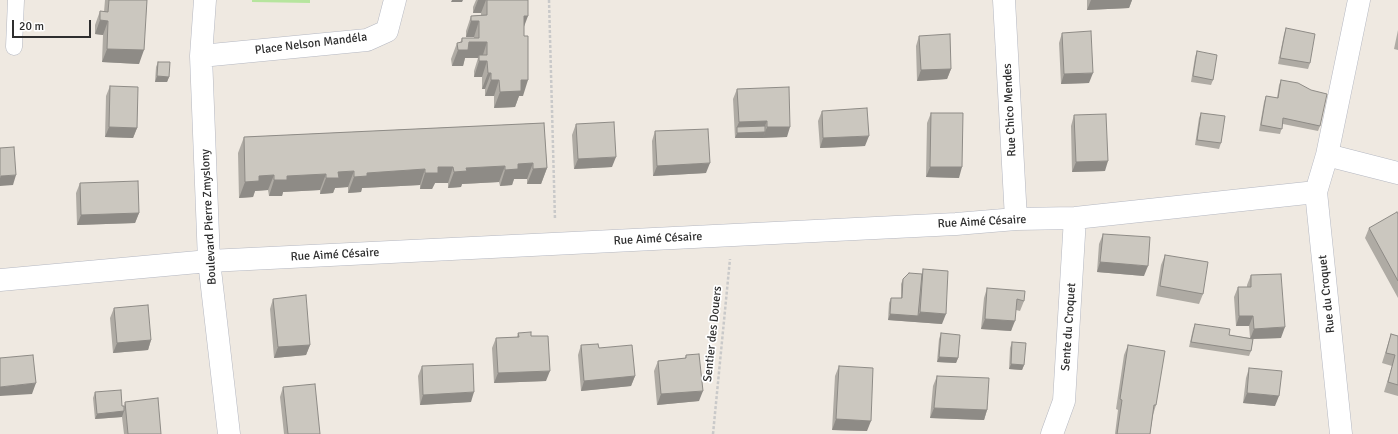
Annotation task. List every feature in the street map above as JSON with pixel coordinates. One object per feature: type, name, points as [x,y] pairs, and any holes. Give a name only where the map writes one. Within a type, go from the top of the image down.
[{"type":"street","name":"Boulevard Pierre Zmyslony","points":[[205,0],[201,56],[209,261],[229,434]]},
{"type":"street","name":"Place Nelson Mandéla","points":[[201,56],[367,40],[388,31],[395,0]]},
{"type":"street","name":"Rue Chico Mendes","points":[[1004,0],[1016,220]]},
{"type":"street","name":"Rue du Croquet","points":[[1341,434],[1316,192],[1327,155],[1359,0]]},
{"type":"street","points":[[1327,155],[1398,173]]},
{"type":"street","name":"Rue Aimé Césaire","points":[[0,280],[209,261],[1076,218],[1316,192]]},
{"type":"street","name":"Sente du Croquet","points":[[1052,434],[1064,401],[1076,218]]},
{"type":"lane","points":[[14,47],[16,0]]},
{"type":"path","points":[[549,0],[555,220],[551,229],[552,244]]},
{"type":"path","name":"Sentier des Douers","points":[[713,434],[732,235]]},
{"type":"green space","points":[[252,0],[310,0],[310,3],[252,2]]},
{"type":"building","points":[[109,0],[147,0],[144,50],[107,49],[108,21],[100,20],[100,11],[108,12]]},
{"type":"building","points":[[487,0],[528,0],[528,16],[524,16],[524,36],[528,36],[528,80],[521,80],[521,91],[500,92],[499,80],[491,80],[491,73],[488,73],[487,61],[479,61],[479,55],[487,55],[487,42],[469,42],[468,50],[458,50],[457,43],[462,42],[462,38],[479,38],[479,21],[471,21],[471,16],[487,15]]},
{"type":"building","points":[[1286,28],[1315,34],[1310,63],[1280,58]]},
{"type":"building","points":[[1091,31],[1093,73],[1064,74],[1062,33]]},
{"type":"building","points":[[950,34],[951,69],[921,70],[919,36]]},
{"type":"building","points":[[1197,51],[1217,55],[1213,80],[1193,76]]},
{"type":"building","points":[[158,62],[170,62],[169,77],[157,76]]},
{"type":"building","points":[[1281,80],[1298,83],[1311,90],[1327,94],[1320,126],[1283,118],[1282,129],[1261,125],[1266,96],[1278,98]]},
{"type":"building","points":[[110,86],[138,87],[137,128],[109,127]]},
{"type":"building","points":[[789,87],[790,127],[767,127],[767,121],[739,122],[737,89]]},
{"type":"building","points":[[867,108],[869,136],[823,138],[822,111]]},
{"type":"building","points":[[931,113],[963,113],[962,167],[930,167]]},
{"type":"building","points":[[1201,113],[1225,116],[1221,143],[1197,140]]},
{"type":"building","points":[[1106,114],[1108,161],[1076,162],[1074,115]]},
{"type":"building","points":[[614,122],[616,157],[578,159],[576,124]]},
{"type":"building","points":[[544,123],[547,168],[533,169],[533,163],[518,164],[518,169],[505,170],[505,166],[466,168],[467,171],[454,172],[453,167],[438,167],[438,173],[425,173],[425,169],[367,173],[367,176],[354,177],[354,171],[338,172],[339,178],[326,178],[326,174],[287,176],[287,180],[274,180],[274,175],[259,176],[259,181],[245,182],[244,137]]},
{"type":"building","points":[[765,126],[765,132],[737,133],[737,127]]},
{"type":"building","points":[[708,129],[710,163],[657,166],[655,131]]},
{"type":"building","points":[[14,147],[16,175],[1,176],[0,178],[0,148]]},
{"type":"building","points":[[138,181],[139,213],[81,215],[80,183]]},
{"type":"building","points":[[1397,212],[1398,214],[1398,281],[1369,228]]},
{"type":"building","points":[[1103,234],[1150,237],[1148,266],[1100,262]]},
{"type":"building","points":[[1165,255],[1208,262],[1203,294],[1160,286]]},
{"type":"building","points":[[923,269],[948,271],[946,314],[920,312]]},
{"type":"building","points":[[909,273],[922,274],[918,316],[890,314],[891,298],[902,298],[903,279]]},
{"type":"building","points":[[1281,274],[1285,327],[1254,329],[1253,316],[1239,316],[1238,287],[1251,287],[1251,275]]},
{"type":"building","points":[[987,288],[1025,291],[1024,301],[1017,299],[1015,321],[985,319]]},
{"type":"building","points":[[306,295],[310,345],[278,347],[273,299]]},
{"type":"building","points":[[148,305],[151,340],[117,343],[114,308]]},
{"type":"building","points":[[1195,324],[1230,329],[1229,335],[1253,339],[1251,351],[1191,342]]},
{"type":"building","points":[[531,332],[531,336],[548,336],[550,371],[498,373],[496,338],[519,337],[518,333]]},
{"type":"building","points":[[941,333],[960,335],[958,358],[939,357]]},
{"type":"building","points":[[1391,334],[1398,336],[1398,385],[1388,382],[1395,355],[1386,353]]},
{"type":"building","points":[[1012,342],[1026,343],[1024,365],[1011,364]]},
{"type":"building","points":[[598,344],[599,348],[632,345],[635,376],[584,381],[581,345]]},
{"type":"building","points":[[1128,345],[1165,351],[1156,405],[1154,405],[1150,434],[1117,434],[1122,400],[1120,399]]},
{"type":"building","points":[[699,354],[703,391],[661,394],[658,361],[686,358],[686,355]]},
{"type":"building","points":[[33,355],[36,383],[0,387],[0,358]]},
{"type":"building","points":[[473,364],[474,392],[423,395],[422,366]]},
{"type":"building","points":[[839,366],[873,368],[871,421],[836,419]]},
{"type":"building","points":[[1249,368],[1282,371],[1279,396],[1247,393]]},
{"type":"building","points":[[937,376],[989,378],[987,410],[934,408]]},
{"type":"building","points":[[315,384],[320,434],[288,434],[283,387]]},
{"type":"building","points":[[121,390],[122,406],[124,406],[124,411],[97,414],[95,392]]},
{"type":"building","points":[[158,398],[161,434],[128,434],[125,402]]}]
